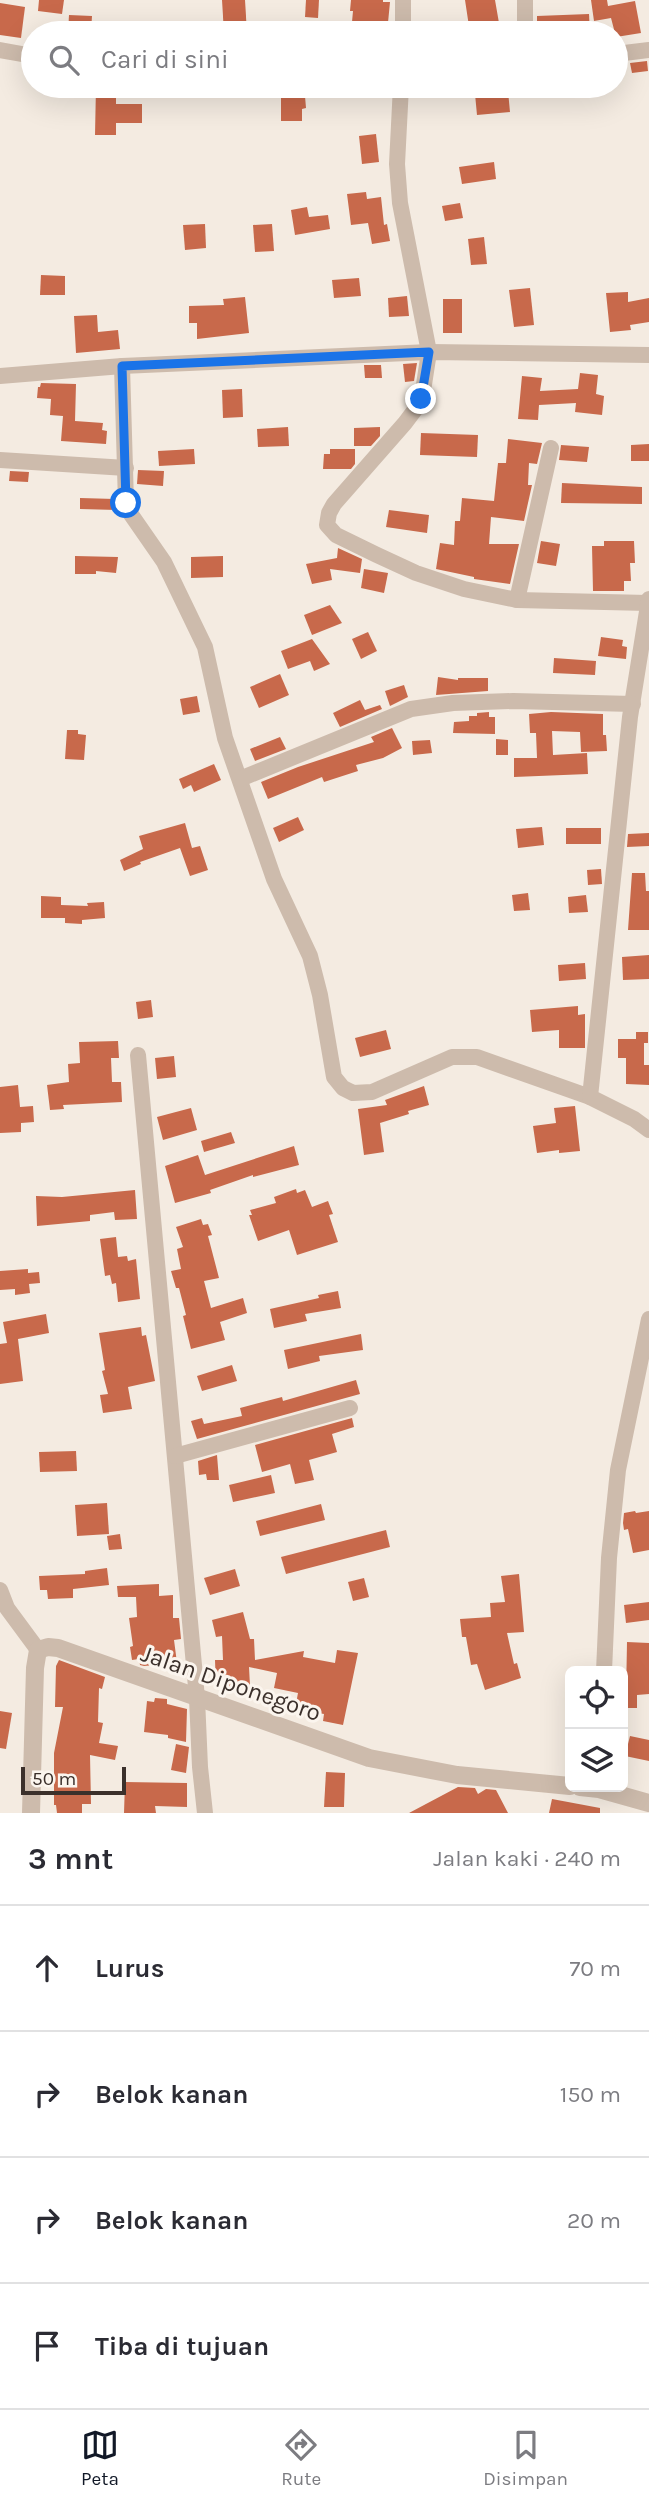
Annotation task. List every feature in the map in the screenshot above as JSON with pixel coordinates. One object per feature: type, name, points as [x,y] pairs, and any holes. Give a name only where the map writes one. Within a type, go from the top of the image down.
[{"type":"street","points":[[403,0],[403,21]]},
{"type":"street","points":[[525,0],[525,21]]},
{"type":"street","points":[[0,50],[21,54]]},
{"type":"street","points":[[628,53],[649,50]]},
{"type":"street","points":[[400,98],[397,164],[400,202],[429,352],[423,391],[417,407],[334,504],[327,525],[336,535],[416,573],[464,589],[517,600],[649,601],[633,704],[590,1097]]},
{"type":"street","points":[[0,376],[122,366],[429,352],[649,355]]},
{"type":"street","points":[[122,366],[125,493],[130,513],[164,562],[205,647],[225,738],[274,880],[310,956],[320,995],[334,1077],[342,1088],[353,1093],[372,1092],[452,1057],[477,1057],[590,1097],[635,1119],[649,1130]]},
{"type":"street","points":[[517,600],[551,448]]},
{"type":"street","points":[[0,460],[126,468]]},
{"type":"street","points":[[240,779],[411,709],[513,701],[633,704]]},
{"type":"street","points":[[138,1055],[197,1698],[205,1813]]},
{"type":"street","points":[[604,1666],[609,1558],[618,1470],[649,1319]]},
{"type":"street","points":[[175,1456],[351,1408]]},
{"type":"street","points":[[0,1590],[7,1608],[38,1650],[35,1668],[31,1813]]},
{"type":"street","name":"Jalan Diponegoro","points":[[38,1650],[58,1648],[369,1758],[457,1774],[565,1785]]},
{"type":"street","points":[[608,1792],[641,1806]]},
{"type":"building","points":[[39,0],[64,0],[62,14],[38,11]]},
{"type":"building","points":[[222,0],[245,0],[246,21],[223,21]]},
{"type":"building","points":[[306,0],[319,0],[318,18],[305,17]]},
{"type":"building","points":[[351,0],[390,2],[388,21],[352,21],[353,11],[350,11]]},
{"type":"building","points":[[465,0],[495,0],[499,21],[468,21]]},
{"type":"building","points":[[591,0],[607,0],[608,6],[635,1],[641,33],[628,35],[628,21],[612,21],[611,18],[594,21]]},
{"type":"building","points":[[0,3],[25,7],[23,21],[21,21],[21,38],[0,35]]},
{"type":"building","points":[[589,14],[589,21],[537,21],[537,16]]},
{"type":"building","points":[[69,15],[92,16],[92,21],[69,21]]},
{"type":"building","points":[[647,61],[648,71],[632,73],[630,63]]},
{"type":"building","points":[[96,98],[116,98],[116,104],[142,104],[142,123],[116,123],[116,135],[95,135]]},
{"type":"building","points":[[281,98],[305,98],[306,108],[302,109],[302,121],[281,121]]},
{"type":"building","points":[[475,98],[509,98],[510,112],[477,115]]},
{"type":"building","points":[[376,134],[379,162],[362,164],[359,136]]},
{"type":"building","points":[[494,162],[496,179],[462,184],[459,167]]},
{"type":"building","points":[[366,192],[367,199],[381,197],[384,225],[387,224],[390,241],[372,244],[368,223],[351,225],[347,194]]},
{"type":"building","points":[[460,203],[463,218],[445,221],[442,206]]},
{"type":"building","points":[[307,207],[309,217],[328,215],[330,229],[295,235],[291,210]]},
{"type":"building","points":[[205,224],[206,248],[185,250],[183,225]]},
{"type":"building","points":[[272,224],[274,251],[255,252],[253,225]]},
{"type":"building","points":[[484,237],[487,264],[471,265],[468,239]]},
{"type":"building","points":[[41,275],[65,276],[65,295],[40,295]]},
{"type":"building","points":[[359,278],[361,296],[334,298],[332,280]]},
{"type":"building","points":[[530,288],[534,325],[514,327],[509,290]]},
{"type":"building","points":[[628,292],[628,302],[649,298],[649,322],[630,325],[631,330],[610,332],[606,293]]},
{"type":"building","points":[[407,296],[409,316],[389,317],[388,298]]},
{"type":"building","points":[[245,297],[249,333],[197,339],[197,323],[189,323],[189,306],[224,305],[223,299]]},
{"type":"building","points":[[443,299],[462,299],[462,333],[443,333]]},
{"type":"building","points":[[97,315],[98,332],[118,330],[120,349],[76,353],[74,316]]},
{"type":"building","points":[[417,363],[414,381],[405,382],[403,364]]},
{"type":"building","points":[[364,365],[381,365],[382,378],[365,378]]},
{"type":"building","points":[[580,373],[598,375],[596,394],[604,396],[602,415],[575,412],[576,403],[539,405],[538,420],[518,419],[522,376],[542,378],[540,391],[578,389]]},
{"type":"building","points":[[41,383],[76,384],[75,421],[103,423],[102,430],[107,431],[106,444],[61,441],[63,416],[50,415],[51,399],[37,398]]},
{"type":"building","points":[[242,389],[243,417],[223,418],[222,390]]},
{"type":"building","points":[[288,427],[289,446],[258,447],[257,429]]},
{"type":"building","points":[[380,427],[380,436],[371,446],[354,446],[354,428]]},
{"type":"building","points":[[421,433],[478,435],[477,457],[420,455]]},
{"type":"building","points":[[508,439],[542,443],[537,464],[529,463],[528,485],[532,485],[524,521],[491,517],[489,544],[519,544],[510,584],[474,579],[436,569],[440,543],[454,545],[455,521],[460,521],[462,498],[494,501],[498,463],[506,463]]},
{"type":"building","points":[[649,444],[649,461],[631,461],[631,445]]},
{"type":"building","points":[[561,445],[589,447],[587,462],[559,460]]},
{"type":"building","points":[[194,449],[195,464],[159,466],[158,451]]},
{"type":"building","points":[[330,449],[355,449],[355,464],[351,469],[323,469],[324,454],[330,454]]},
{"type":"building","points":[[138,470],[164,471],[163,486],[137,484]]},
{"type":"building","points":[[10,471],[29,472],[28,482],[9,481]]},
{"type":"building","points":[[562,483],[642,487],[642,504],[561,503]]},
{"type":"building","points":[[80,498],[115,499],[117,510],[80,509]]},
{"type":"building","points":[[389,510],[429,515],[427,533],[386,527]]},
{"type":"building","points":[[541,541],[560,544],[556,566],[537,563]]},
{"type":"building","points":[[604,541],[634,541],[635,563],[630,563],[631,581],[624,581],[624,591],[593,591],[592,546],[604,546]]},
{"type":"building","points":[[338,548],[362,559],[360,573],[330,569],[332,580],[312,584],[306,564],[337,558]]},
{"type":"building","points":[[75,556],[118,557],[116,573],[96,571],[96,574],[75,574]]},
{"type":"building","points":[[223,556],[223,577],[191,578],[191,557]]},
{"type":"building","points":[[364,569],[388,573],[384,593],[361,588]]},
{"type":"building","points":[[330,605],[342,623],[312,635],[304,615]]},
{"type":"building","points":[[368,632],[377,651],[361,659],[352,639]]},
{"type":"building","points":[[601,637],[623,640],[622,646],[627,647],[626,659],[598,656]]},
{"type":"building","points":[[312,639],[330,664],[314,671],[310,661],[288,669],[281,651]]},
{"type":"building","points":[[554,658],[596,661],[595,675],[553,673]]},
{"type":"building","points":[[280,674],[289,695],[259,708],[250,687]]},
{"type":"building","points":[[438,677],[458,680],[488,678],[488,691],[436,695]]},
{"type":"building","points":[[404,685],[408,697],[390,706],[385,691]]},
{"type":"building","points":[[197,696],[200,712],[183,715],[180,699]]},
{"type":"building","points":[[360,700],[365,710],[380,705],[382,709],[340,727],[333,713]]},
{"type":"building","points":[[489,712],[489,717],[495,717],[495,734],[453,733],[454,722],[469,721],[469,716]]},
{"type":"building","points":[[529,714],[603,714],[603,735],[606,735],[607,751],[581,752],[580,732],[552,731],[553,755],[587,753],[588,774],[514,777],[514,758],[537,758],[536,733],[530,733]]},
{"type":"building","points":[[392,728],[402,748],[383,758],[356,765],[358,771],[324,782],[322,777],[268,799],[261,782],[374,742],[371,737]]},
{"type":"building","points":[[67,730],[78,730],[78,734],[86,735],[84,760],[65,759]]},
{"type":"building","points":[[280,737],[286,749],[255,761],[250,749]]},
{"type":"building","points":[[496,739],[508,740],[508,755],[496,755]]},
{"type":"building","points":[[430,740],[432,753],[413,755],[412,741]]},
{"type":"building","points":[[214,764],[221,780],[194,792],[191,785],[183,789],[179,779]]},
{"type":"building","points":[[298,817],[304,830],[279,842],[273,828]]},
{"type":"building","points":[[185,823],[192,848],[200,846],[208,870],[190,876],[180,848],[140,862],[141,864],[124,871],[120,860],[143,849],[139,836]]},
{"type":"building","points":[[542,827],[544,845],[518,848],[516,829]]},
{"type":"building","points":[[566,828],[601,828],[601,844],[566,844]]},
{"type":"building","points":[[649,833],[649,846],[627,847],[628,834]]},
{"type":"building","points":[[601,869],[602,884],[588,885],[587,870]]},
{"type":"building","points":[[632,873],[645,873],[646,891],[649,891],[649,930],[628,930]]},
{"type":"building","points":[[528,893],[530,910],[514,911],[512,895]]},
{"type":"building","points":[[586,895],[588,912],[569,913],[568,897]]},
{"type":"building","points":[[41,896],[61,897],[61,905],[88,906],[87,903],[104,902],[105,918],[82,920],[82,924],[65,923],[65,918],[41,918]]},
{"type":"building","points":[[649,955],[649,979],[623,980],[622,957]]},
{"type":"building","points":[[585,963],[586,979],[559,981],[558,965]]},
{"type":"building","points":[[151,1000],[153,1017],[138,1019],[136,1002]]},
{"type":"building","points":[[578,1006],[578,1015],[585,1014],[585,1048],[559,1048],[559,1030],[532,1032],[530,1010]]},
{"type":"building","points":[[386,1030],[391,1049],[360,1057],[355,1038]]},
{"type":"building","points":[[636,1032],[648,1032],[648,1043],[644,1043],[644,1065],[649,1065],[649,1085],[626,1084],[626,1058],[618,1058],[618,1039],[636,1039]]},
{"type":"building","points":[[118,1041],[119,1058],[111,1058],[112,1082],[121,1082],[122,1102],[63,1105],[64,1109],[50,1110],[47,1085],[69,1082],[68,1064],[80,1063],[79,1042]]},
{"type":"building","points":[[174,1056],[176,1077],[157,1079],[155,1058]]},
{"type":"building","points":[[18,1085],[20,1107],[33,1106],[34,1122],[21,1123],[21,1132],[0,1133],[0,1087]]},
{"type":"building","points":[[424,1086],[429,1105],[380,1123],[384,1152],[364,1155],[358,1109],[387,1105],[385,1100]]},
{"type":"building","points":[[575,1106],[580,1151],[537,1153],[533,1126],[556,1123],[554,1108]]},
{"type":"building","points":[[191,1108],[197,1130],[163,1140],[157,1117]]},
{"type":"building","points":[[231,1132],[235,1143],[204,1152],[201,1141]]},
{"type":"building","points":[[294,1146],[299,1165],[253,1175],[210,1190],[211,1193],[175,1203],[165,1166],[198,1155],[205,1175]]},
{"type":"building","points":[[296,1189],[297,1193],[305,1190],[312,1207],[328,1201],[333,1214],[329,1215],[338,1242],[297,1255],[289,1230],[258,1241],[249,1215],[252,1215],[250,1210],[276,1203],[274,1197]]},
{"type":"building","points":[[135,1190],[137,1219],[115,1220],[114,1212],[90,1215],[90,1221],[37,1226],[36,1196],[62,1197]]},
{"type":"building","points":[[201,1219],[203,1225],[208,1224],[212,1235],[208,1236],[219,1278],[204,1281],[211,1308],[243,1298],[247,1313],[220,1322],[225,1340],[191,1349],[183,1316],[186,1315],[171,1271],[181,1269],[177,1249],[183,1247],[176,1227]]},
{"type":"building","points":[[116,1237],[118,1257],[127,1256],[128,1261],[136,1259],[140,1299],[118,1302],[116,1283],[112,1284],[110,1275],[105,1276],[100,1239]]},
{"type":"building","points":[[28,1269],[28,1273],[39,1272],[40,1283],[29,1284],[30,1293],[15,1295],[15,1289],[0,1290],[0,1271]]},
{"type":"building","points":[[338,1291],[341,1308],[305,1314],[307,1321],[274,1328],[270,1309]]},
{"type":"building","points":[[46,1314],[49,1333],[18,1339],[23,1381],[0,1384],[0,1344],[7,1343],[3,1322]]},
{"type":"building","points":[[141,1327],[142,1336],[146,1335],[155,1381],[128,1387],[132,1409],[103,1413],[100,1395],[108,1394],[102,1371],[105,1370],[99,1333]]},
{"type":"building","points":[[361,1334],[363,1350],[319,1356],[320,1361],[288,1369],[284,1350]]},
{"type":"building","points":[[232,1365],[237,1381],[202,1391],[197,1376]]},
{"type":"building","points":[[356,1380],[360,1394],[197,1439],[191,1421],[202,1418],[204,1424],[242,1416],[240,1408],[282,1397],[283,1401]]},
{"type":"building","points":[[352,1418],[354,1427],[332,1434],[337,1452],[309,1460],[314,1480],[295,1484],[290,1464],[262,1472],[255,1445]]},
{"type":"building","points":[[76,1451],[77,1471],[40,1472],[39,1452]]},
{"type":"building","points":[[217,1455],[219,1480],[207,1480],[206,1474],[199,1475],[198,1461]]},
{"type":"building","points":[[271,1475],[275,1493],[233,1502],[229,1485]]},
{"type":"building","points":[[107,1503],[109,1534],[77,1536],[75,1505]]},
{"type":"building","points":[[321,1504],[325,1520],[260,1536],[256,1521]]},
{"type":"building","points":[[649,1511],[649,1550],[633,1553],[628,1529],[624,1530],[623,1523],[624,1513]]},
{"type":"building","points":[[386,1530],[390,1547],[286,1574],[281,1557]]},
{"type":"building","points":[[120,1534],[122,1549],[109,1550],[107,1536]]},
{"type":"building","points":[[107,1568],[109,1585],[73,1589],[73,1598],[48,1599],[47,1590],[40,1590],[39,1576],[85,1574],[85,1571]]},
{"type":"building","points":[[235,1569],[240,1586],[210,1595],[204,1578]]},
{"type":"building","points":[[519,1574],[524,1632],[507,1633],[514,1664],[517,1663],[521,1678],[485,1690],[477,1664],[471,1665],[466,1637],[462,1637],[460,1619],[491,1617],[490,1603],[505,1602],[501,1576]]},
{"type":"building","points":[[364,1578],[369,1597],[353,1601],[348,1582]]},
{"type":"building","points":[[159,1584],[159,1596],[173,1595],[173,1618],[179,1618],[181,1639],[174,1640],[177,1663],[144,1666],[140,1665],[139,1659],[132,1660],[130,1647],[133,1646],[129,1618],[137,1617],[136,1597],[118,1597],[117,1586]]},
{"type":"building","points":[[649,1602],[649,1620],[626,1623],[624,1605]]},
{"type":"building","points":[[243,1612],[250,1639],[254,1639],[255,1660],[304,1651],[303,1657],[335,1663],[337,1650],[358,1653],[343,1725],[323,1721],[324,1714],[295,1709],[298,1693],[274,1688],[277,1673],[249,1667],[250,1686],[216,1688],[215,1660],[223,1660],[222,1636],[216,1637],[212,1620]]},
{"type":"building","points":[[627,1642],[649,1643],[649,1694],[637,1695],[637,1708],[628,1708]]},
{"type":"building","points":[[59,1660],[105,1677],[102,1689],[99,1688],[98,1722],[103,1723],[99,1743],[118,1746],[115,1760],[90,1755],[91,1804],[82,1804],[82,1813],[57,1813],[54,1805],[54,1753],[63,1707],[55,1707],[56,1666]]},
{"type":"building","points":[[155,1698],[167,1699],[167,1704],[187,1709],[186,1742],[168,1738],[168,1735],[144,1732],[147,1701],[154,1702]]},
{"type":"building","points":[[0,1711],[12,1713],[6,1749],[0,1748]]},
{"type":"building","points":[[630,1736],[649,1740],[649,1761],[628,1757]]},
{"type":"building","points":[[176,1744],[189,1747],[186,1773],[171,1770]]},
{"type":"building","points":[[326,1772],[345,1773],[344,1807],[324,1807]]},
{"type":"building","points":[[125,1782],[187,1783],[187,1807],[155,1806],[156,1813],[124,1813]]},
{"type":"building","points":[[458,1787],[475,1788],[478,1794],[486,1789],[496,1790],[508,1813],[409,1813]]},
{"type":"building","points":[[552,1799],[600,1808],[600,1813],[549,1813]]},
{"type":"route","points":[[126,503],[122,366],[429,352],[421,399]]}]
